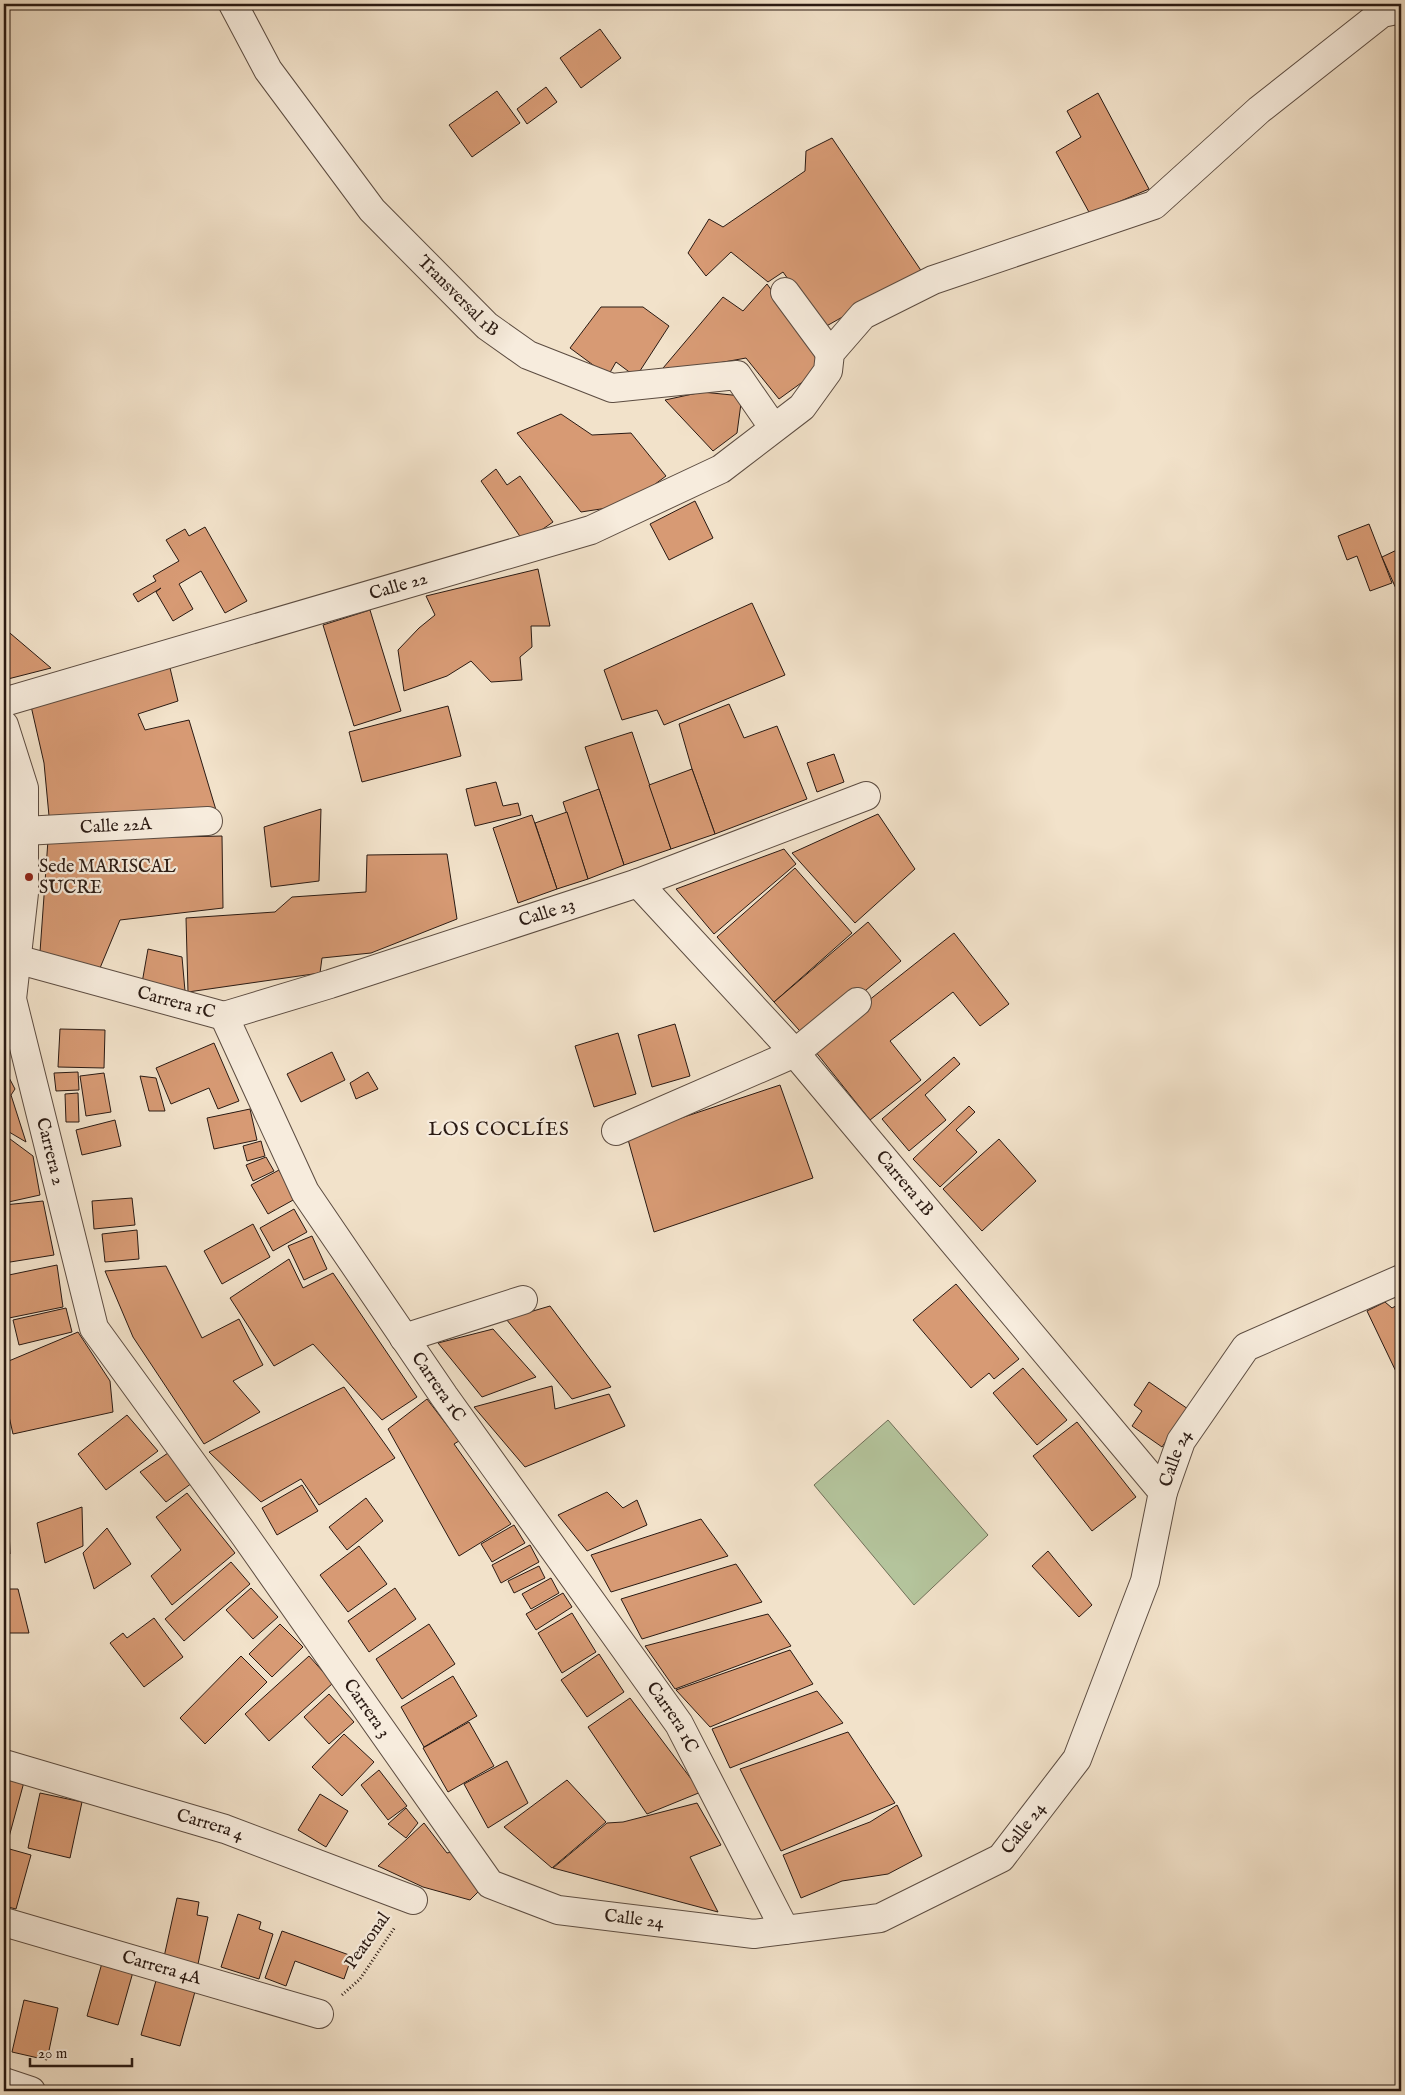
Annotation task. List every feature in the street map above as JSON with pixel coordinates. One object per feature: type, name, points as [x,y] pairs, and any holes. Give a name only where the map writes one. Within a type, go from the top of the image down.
[{"type":"street","name":"Transversal 1B","points":[[233,4],[268,70],[372,210],[487,326],[528,355],[612,388],[738,375],[773,427]]},
{"type":"street","points":[[785,292],[830,353],[864,315],[934,280],[1154,205],[1274,98],[1382,12],[1401,9]]},
{"type":"street","name":"Calle 22","points":[[4,702],[591,530],[721,469],[773,427],[802,407],[828,370],[830,353]]},
{"type":"street","name":"Carrera 2","points":[[4,725],[24,788],[24,893],[16,959],[8,1003],[94,1328],[243,1533]]},
{"type":"street","name":"Calle 23","points":[[224,1016],[330,984],[638,883],[866,796]]},
{"type":"street","name":"Calle 22A","points":[[24,831],[208,821]]},
{"type":"street","name":"Carrera 1B","points":[[638,883],[795,1053],[1163,1492]]},
{"type":"street","name":"Carrera 1C","points":[[16,959],[224,1016],[305,1192],[404,1338],[679,1724],[785,1930]]},
{"type":"street","points":[[616,1131],[795,1053],[857,1002]]},
{"type":"street","name":"Calle 24","points":[[490,1884],[558,1910],[754,1934],[880,1918],[1001,1858],[1077,1758],[1144,1580],[1163,1492],[1181,1441],[1246,1347],[1401,1279]]},
{"type":"street","points":[[404,1338],[523,1300]]},
{"type":"street","name":"Carrera 3","points":[[243,1533],[490,1884]]},
{"type":"street","name":"Carrera 4","points":[[4,1764],[225,1829],[413,1900]]},
{"type":"street","name":"Carrera 4A","points":[[4,1922],[319,2014]]},
{"type":"street","points":[[4,2082],[31,2091]]},
{"type":"path","name":"Peatonal","points":[[319,2014],[360,1978],[413,1900]]},
{"type":"green space","points":[[888,1420],[988,1535],[914,1605],[814,1485]]},
{"type":"building","points":[[600,29],[621,58],[581,88],[560,58]]},
{"type":"building","points":[[546,87],[557,102],[527,124],[517,109]]},
{"type":"building","points":[[497,91],[520,123],[472,157],[449,125]]},
{"type":"building","points":[[1098,93],[1149,189],[1090,214],[1056,152],[1081,137],[1067,111]]},
{"type":"building","points":[[832,138],[922,272],[823,328],[783,272],[768,282],[731,252],[706,276],[688,253],[709,219],[723,227],[805,171],[806,151]]},
{"type":"building","points":[[767,284],[826,365],[779,399],[746,358],[658,374],[723,297],[743,311]]},
{"type":"building","points":[[601,307],[643,307],[669,326],[636,377],[616,362],[608,376],[570,348]]},
{"type":"building","points":[[702,392],[742,396],[737,433],[713,451],[665,400]]},
{"type":"building","points":[[561,414],[592,435],[631,433],[666,476],[627,505],[581,512],[517,433]]},
{"type":"building","points":[[496,469],[507,485],[520,476],[553,522],[524,542],[481,481]]},
{"type":"building","points":[[695,501],[713,538],[669,560],[650,524]]},
{"type":"building","points":[[1369,524],[1392,583],[1370,591],[1357,556],[1347,560],[1338,536]]},
{"type":"building","points":[[205,527],[247,601],[225,613],[201,571],[179,584],[193,609],[173,621],[156,592],[161,588],[138,602],[133,594],[156,581],[153,576],[179,561],[166,540],[185,529],[189,536]]},
{"type":"building","points":[[1401,548],[1401,600],[1382,557]]},
{"type":"building","points":[[538,569],[550,626],[531,626],[532,647],[520,657],[522,680],[491,682],[471,661],[447,676],[404,691],[398,650],[419,628],[435,615],[426,596]]},
{"type":"building","points":[[752,603],[785,675],[664,725],[657,710],[622,720],[604,670]]},
{"type":"building","points":[[370,610],[401,711],[354,726],[323,625]]},
{"type":"building","points":[[4,628],[51,668],[4,680]]},
{"type":"building","points":[[170,668],[178,701],[138,714],[145,730],[189,720],[216,810],[49,816],[44,763],[31,706]]},
{"type":"building","points":[[729,704],[744,738],[777,726],[807,799],[715,834],[692,769],[679,724]]},
{"type":"building","points":[[448,706],[461,756],[362,782],[349,732]]},
{"type":"building","points":[[632,732],[671,849],[624,865],[585,747]]},
{"type":"building","points":[[834,754],[844,782],[817,792],[807,763]]},
{"type":"building","points":[[692,769],[715,834],[671,849],[649,785]]},
{"type":"building","points":[[496,782],[503,806],[518,803],[521,815],[475,826],[466,789]]},
{"type":"building","points":[[599,789],[624,865],[588,879],[563,802]]},
{"type":"building","points":[[321,809],[319,881],[271,887],[264,827]]},
{"type":"building","points":[[567,812],[588,879],[557,889],[535,823]]},
{"type":"building","points":[[878,814],[915,869],[855,923],[792,853]]},
{"type":"building","points":[[532,815],[557,889],[518,903],[493,828]]},
{"type":"building","points":[[222,836],[223,908],[120,920],[100,968],[40,952],[48,840]]},
{"type":"building","points":[[784,849],[796,864],[714,934],[676,889]]},
{"type":"building","points":[[447,854],[457,919],[371,953],[322,958],[320,973],[188,992],[186,918],[275,912],[292,897],[366,892],[367,855]]},
{"type":"building","points":[[795,868],[852,933],[774,1002],[717,937]]},
{"type":"building","points":[[868,922],[901,961],[807,1039],[774,1002]]},
{"type":"building","points":[[954,933],[1009,1004],[980,1026],[953,992],[890,1041],[921,1080],[870,1120],[811,1046]]},
{"type":"building","points":[[148,949],[182,957],[185,991],[142,983]]},
{"type":"building","points":[[675,1024],[690,1076],[652,1087],[638,1035]]},
{"type":"building","points":[[60,1029],[105,1030],[104,1068],[58,1067]]},
{"type":"building","points":[[618,1033],[636,1094],[594,1107],[575,1046]]},
{"type":"building","points":[[214,1043],[239,1101],[218,1109],[209,1088],[171,1104],[156,1068]]},
{"type":"building","points":[[332,1052],[345,1080],[301,1102],[287,1074]]},
{"type":"building","points":[[954,1057],[960,1064],[925,1095],[946,1120],[909,1151],[882,1119]]},
{"type":"building","points":[[4,1068],[15,1089],[11,1095],[26,1142],[4,1129]]},
{"type":"building","points":[[78,1072],[79,1090],[56,1091],[54,1073]]},
{"type":"building","points":[[368,1072],[378,1089],[356,1099],[350,1083]]},
{"type":"building","points":[[104,1073],[111,1112],[86,1116],[80,1076]]},
{"type":"building","points":[[140,1076],[156,1078],[165,1111],[149,1111]]},
{"type":"building","points":[[780,1085],[813,1178],[654,1232],[627,1136]]},
{"type":"building","points":[[78,1093],[79,1122],[66,1122],[65,1094]]},
{"type":"building","points":[[969,1106],[975,1112],[956,1130],[977,1152],[940,1187],[913,1159]]},
{"type":"building","points":[[250,1109],[257,1140],[214,1149],[207,1118]]},
{"type":"building","points":[[115,1120],[121,1146],[82,1155],[76,1130]]},
{"type":"building","points":[[6,1136],[33,1156],[40,1195],[4,1203],[4,1170],[8,1169],[4,1163],[4,1138]]},
{"type":"building","points":[[999,1139],[1036,1181],[982,1231],[943,1189]]},
{"type":"building","points":[[261,1141],[265,1156],[247,1161],[243,1146]]},
{"type":"building","points":[[266,1157],[274,1171],[253,1181],[246,1165]]},
{"type":"building","points":[[279,1170],[295,1199],[268,1214],[251,1185]]},
{"type":"building","points":[[132,1198],[135,1225],[94,1229],[92,1201]]},
{"type":"building","points":[[43,1201],[54,1255],[4,1263],[4,1205]]},
{"type":"building","points":[[294,1209],[307,1232],[273,1251],[260,1228]]},
{"type":"building","points":[[253,1224],[270,1257],[222,1284],[204,1251]]},
{"type":"building","points":[[137,1230],[139,1259],[105,1262],[102,1234]]},
{"type":"building","points":[[312,1236],[327,1269],[304,1280],[288,1246]]},
{"type":"building","points":[[289,1259],[303,1288],[333,1273],[417,1397],[382,1420],[313,1344],[274,1366],[230,1298]]},
{"type":"building","points":[[57,1265],[63,1307],[4,1319],[4,1276]]},
{"type":"building","points":[[166,1266],[202,1338],[239,1319],[263,1365],[233,1381],[260,1412],[204,1444],[133,1337],[105,1271]]},
{"type":"building","points":[[956,1284],[1019,1359],[994,1379],[989,1373],[971,1388],[913,1320]]},
{"type":"building","points":[[1385,1302],[1392,1308],[1401,1303],[1401,1382],[1367,1311]]},
{"type":"building","points":[[550,1306],[611,1387],[572,1399],[506,1319]]},
{"type":"building","points":[[66,1308],[72,1332],[19,1345],[13,1320]]},
{"type":"building","points":[[493,1329],[536,1377],[482,1397],[438,1343]]},
{"type":"building","points":[[78,1332],[110,1381],[113,1412],[13,1434],[4,1394],[4,1363]]},
{"type":"building","points":[[1023,1368],[1067,1420],[1037,1445],[993,1393]]},
{"type":"building","points":[[1149,1382],[1188,1409],[1162,1447],[1132,1426],[1142,1411],[1134,1405]]},
{"type":"building","points":[[552,1386],[555,1409],[609,1394],[625,1426],[525,1467],[474,1407]]},
{"type":"building","points":[[344,1387],[395,1458],[319,1505],[301,1479],[261,1502],[209,1452]]},
{"type":"building","points":[[427,1399],[459,1441],[454,1444],[511,1524],[459,1556],[388,1429]]},
{"type":"building","points":[[127,1415],[158,1451],[106,1490],[78,1454]]},
{"type":"building","points":[[1077,1422],[1136,1497],[1092,1531],[1033,1456]]},
{"type":"building","points":[[168,1453],[192,1483],[166,1502],[140,1472]]},
{"type":"building","points":[[302,1485],[318,1511],[277,1535],[262,1508]]},
{"type":"building","points":[[607,1492],[623,1508],[637,1500],[647,1525],[587,1551],[558,1515]]},
{"type":"building","points":[[187,1493],[235,1553],[172,1605],[151,1576],[181,1550],[156,1517]]},
{"type":"building","points":[[366,1498],[383,1521],[347,1550],[329,1527]]},
{"type":"building","points":[[82,1507],[83,1546],[45,1563],[37,1523]]},
{"type":"building","points":[[701,1519],[728,1556],[611,1592],[591,1555]]},
{"type":"building","points":[[514,1525],[525,1543],[492,1562],[481,1544]]},
{"type":"building","points":[[4,1527],[9,1528],[10,1554],[4,1555]]},
{"type":"building","points":[[107,1528],[131,1564],[94,1589],[83,1553]]},
{"type":"building","points":[[530,1545],[539,1562],[501,1583],[492,1565]]},
{"type":"building","points":[[359,1546],[387,1584],[348,1612],[320,1575]]},
{"type":"building","points":[[1048,1551],[1092,1605],[1079,1617],[1032,1566]]},
{"type":"building","points":[[231,1562],[250,1584],[184,1641],[165,1619]]},
{"type":"building","points":[[736,1564],[762,1602],[642,1639],[621,1599]]},
{"type":"building","points":[[539,1566],[545,1578],[514,1593],[508,1581]]},
{"type":"building","points":[[551,1578],[559,1593],[531,1609],[522,1594]]},
{"type":"building","points":[[251,1588],[278,1617],[253,1639],[226,1610]]},
{"type":"building","points":[[395,1588],[416,1619],[369,1652],[348,1621]]},
{"type":"building","points":[[4,1589],[18,1589],[29,1633],[4,1633]]},
{"type":"building","points":[[563,1593],[572,1607],[536,1630],[526,1614]]},
{"type":"building","points":[[572,1613],[596,1652],[562,1673],[538,1633]]},
{"type":"building","points":[[768,1614],[791,1646],[675,1689],[645,1646]]},
{"type":"building","points":[[154,1618],[183,1657],[144,1687],[110,1643],[123,1633],[127,1638]]},
{"type":"building","points":[[280,1624],[303,1647],[272,1677],[249,1654]]},
{"type":"building","points":[[429,1624],[455,1664],[402,1699],[376,1659]]},
{"type":"building","points":[[790,1650],[813,1684],[710,1727],[676,1690]]},
{"type":"building","points":[[599,1654],[624,1692],[587,1717],[561,1680]]},
{"type":"building","points":[[241,1656],[267,1682],[205,1744],[180,1718]]},
{"type":"building","points":[[309,1656],[333,1683],[269,1741],[245,1714]]},
{"type":"building","points":[[453,1676],[477,1716],[424,1747],[401,1707]]},
{"type":"building","points":[[817,1691],[843,1723],[730,1768],[712,1729]]},
{"type":"building","points":[[329,1694],[354,1722],[329,1744],[304,1717]]},
{"type":"building","points":[[630,1698],[701,1792],[647,1814],[588,1727]]},
{"type":"building","points":[[469,1722],[494,1766],[448,1792],[423,1748]]},
{"type":"building","points":[[848,1732],[895,1803],[781,1851],[740,1769]]},
{"type":"building","points":[[344,1734],[374,1762],[342,1796],[312,1767]]},
{"type":"building","points":[[507,1761],[528,1803],[488,1828],[464,1784]]},
{"type":"building","points":[[379,1770],[407,1806],[388,1820],[361,1785]]},
{"type":"building","points":[[4,1777],[24,1782],[6,1848],[31,1855],[16,1909],[4,1906]]},
{"type":"building","points":[[567,1780],[606,1822],[552,1868],[504,1827]]},
{"type":"building","points":[[40,1793],[82,1802],[70,1858],[28,1848]]},
{"type":"building","points":[[320,1794],[348,1811],[326,1847],[298,1830]]},
{"type":"building","points":[[697,1803],[721,1845],[690,1857],[718,1912],[553,1868],[607,1823],[623,1822]]},
{"type":"building","points":[[897,1805],[922,1856],[888,1874],[842,1881],[801,1898],[783,1855],[870,1822]]},
{"type":"building","points":[[406,1808],[418,1823],[406,1838],[388,1824]]},
{"type":"building","points":[[424,1823],[447,1853],[456,1851],[485,1885],[470,1900],[423,1887],[378,1866]]},
{"type":"building","points":[[177,1898],[199,1902],[197,1915],[208,1917],[198,1964],[164,1957]]},
{"type":"building","points":[[238,1914],[261,1922],[259,1929],[273,1934],[259,1979],[221,1967]]},
{"type":"building","points":[[282,1931],[352,1956],[344,1979],[295,1961],[286,1986],[265,1978]]},
{"type":"building","points":[[102,1963],[133,1972],[118,2025],[87,2016]]},
{"type":"building","points":[[157,1977],[196,1988],[180,2046],[141,2035]]},
{"type":"building","points":[[24,2000],[58,2008],[47,2060],[12,2052]]},
{"type":"place","name":"Sede MARISCAL SUCRE","points":[[29,877]]},
{"type":"district","name":"LOS COCLÍES","points":[[499,1130]]}]
